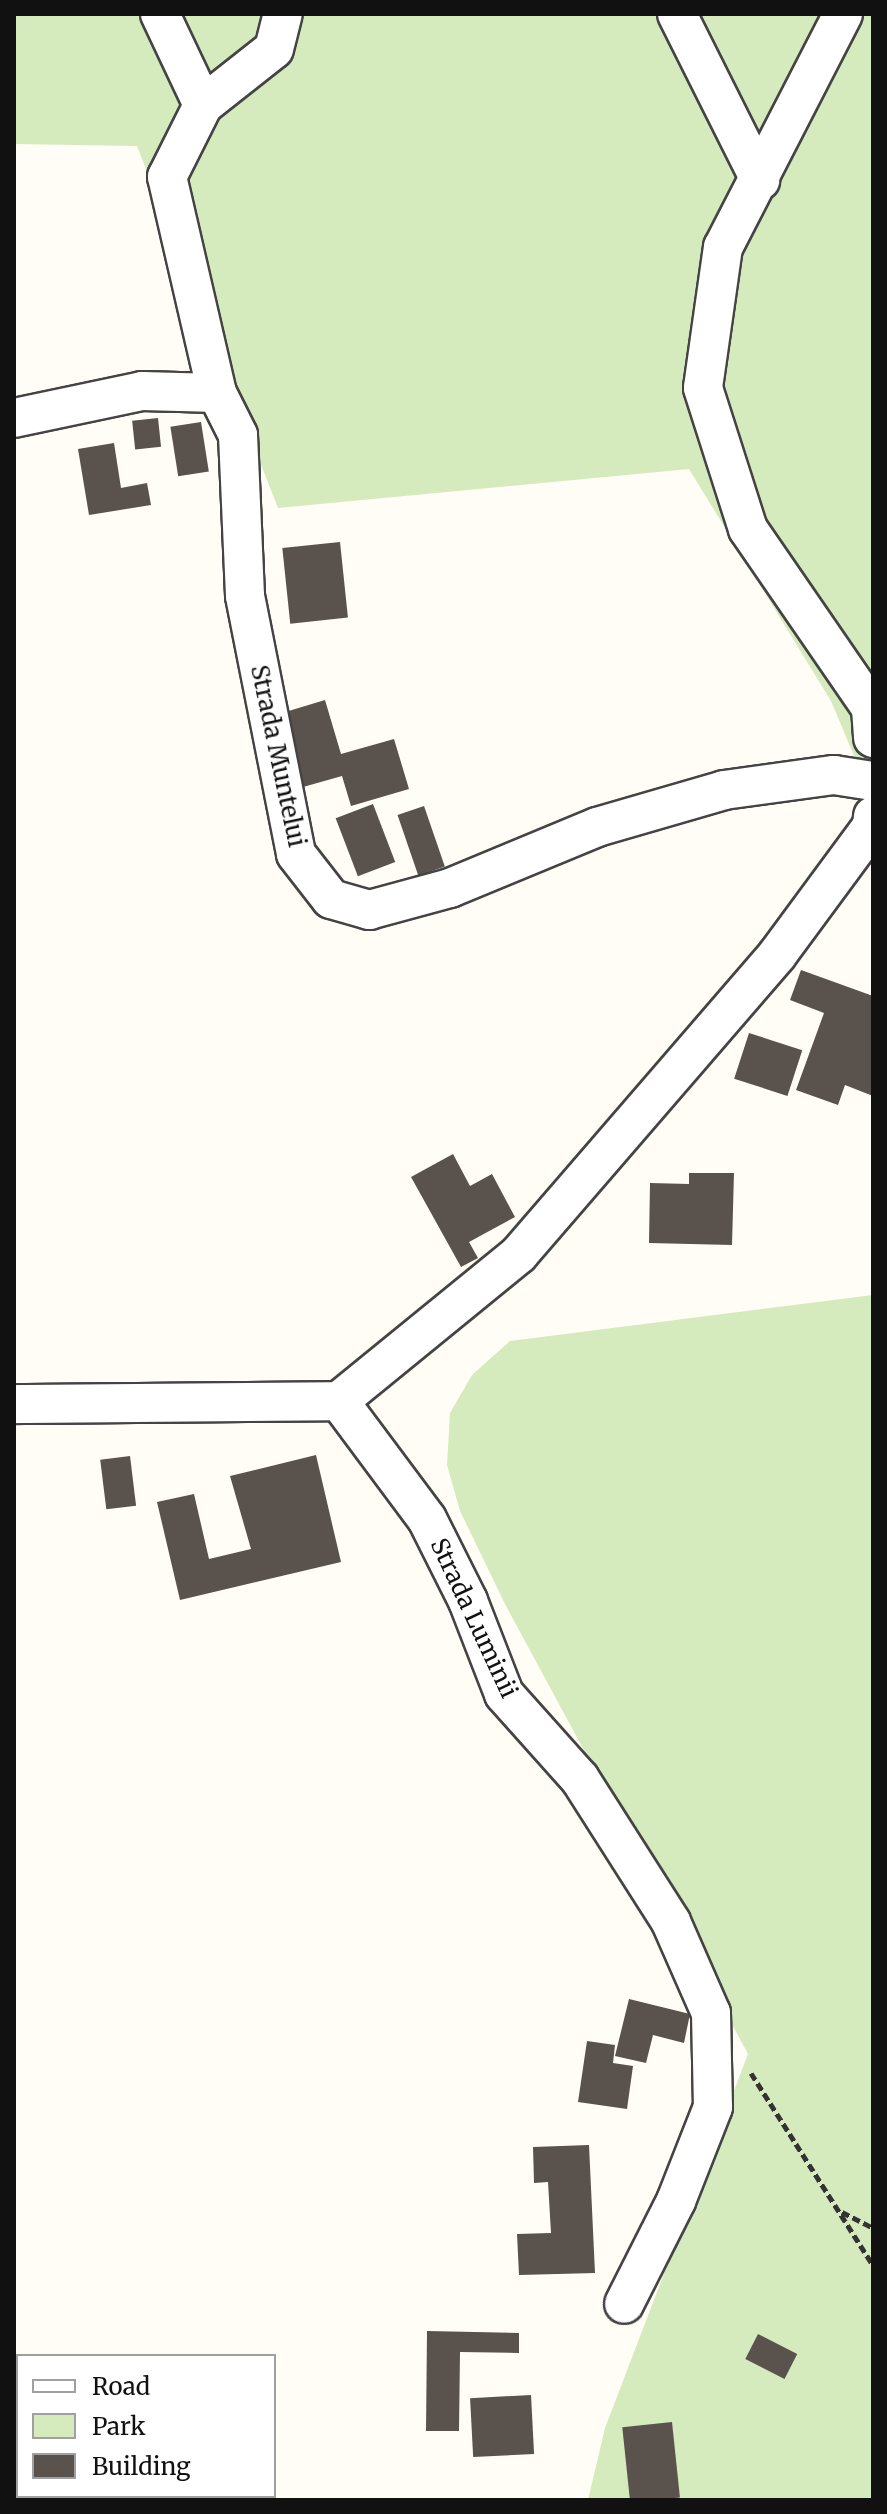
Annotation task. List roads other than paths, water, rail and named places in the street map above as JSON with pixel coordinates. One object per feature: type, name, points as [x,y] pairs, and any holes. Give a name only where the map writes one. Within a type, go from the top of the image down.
[{"type":"street","points":[[160,14],[203,105],[274,49],[283,14]]},
{"type":"street","points":[[677,14],[760,180]]},
{"type":"street","points":[[843,14],[723,247],[703,388],[748,529],[871,708],[873,738]]},
{"type":"street","name":"Strada Muntelui","points":[[203,105],[167,177],[217,393],[238,435],[245,596],[296,854],[331,899],[369,910],[450,888],[597,827],[724,790],[834,775],[873,781]]},
{"type":"street","points":[[14,418],[142,391],[217,393]]},
{"type":"street","points":[[14,1404],[339,1401],[529,1243],[777,955],[872,826],[873,816]]},
{"type":"street","name":"Strada Luminii","points":[[339,1401],[427,1519],[468,1601],[504,1694],[580,1779],[671,1922],[711,2013],[713,2107],[676,2201],[624,2304]]}]
